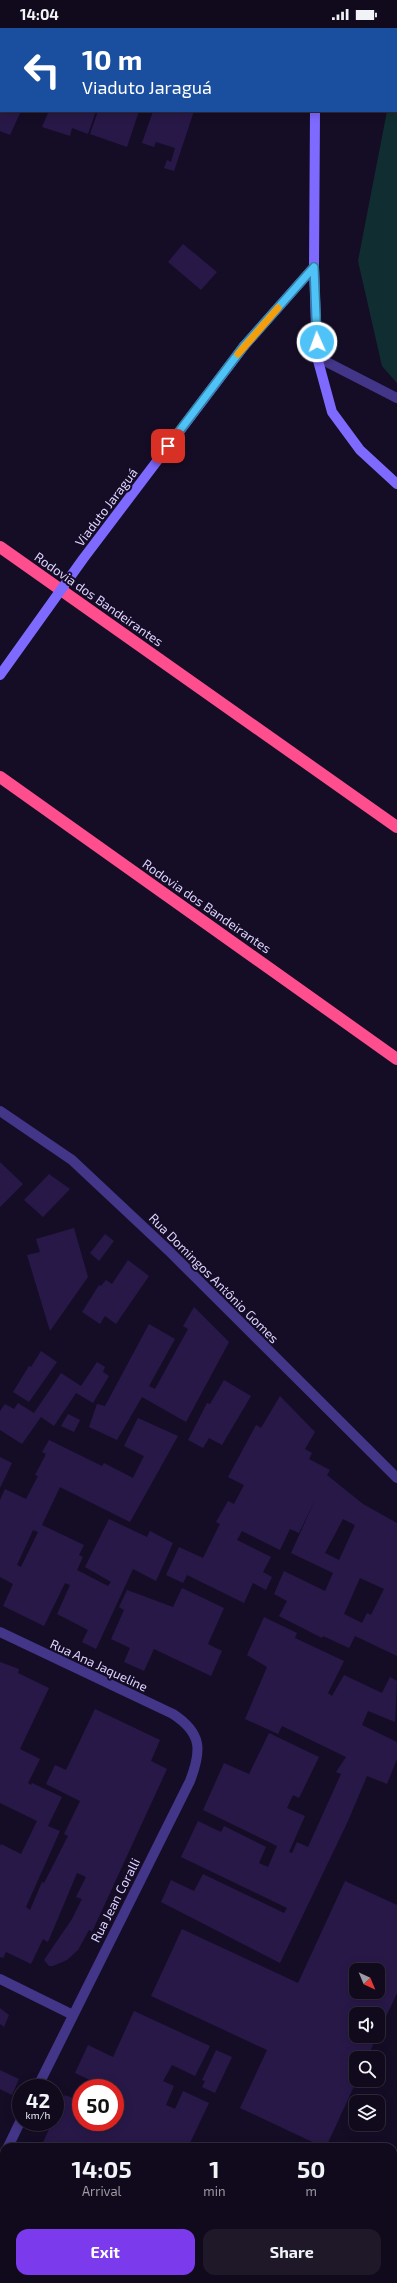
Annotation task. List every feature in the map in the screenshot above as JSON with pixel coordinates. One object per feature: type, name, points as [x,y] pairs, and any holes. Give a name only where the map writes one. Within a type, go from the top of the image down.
[{"type":"highway","name":"Rodovia dos Bandeirantes","points":[[0,548],[397,827]]},
{"type":"highway","name":"Rodovia dos Bandeirantes","points":[[0,777],[397,1059]]},
{"type":"main road","points":[[315,112],[314,267],[317,357],[332,412],[360,450],[397,484]]},
{"type":"main road","name":"Viaduto Jaraguá","points":[[0,674],[83,558],[244,346],[314,267]]},
{"type":"street","points":[[317,357],[397,398]]},
{"type":"street","name":"Rua Domingos Antônio Gomes","points":[[0,1111],[72,1160],[168,1250],[397,1478]]},
{"type":"street","name":"Rua Ana Jaqueline","points":[[0,1632],[173,1714],[186,1723]]},
{"type":"street","name":"Rua Jean Coralli","points":[[41,2079],[190,1781],[198,1757],[194,1733],[186,1723]]},
{"type":"street","points":[[0,1979],[73,2015]]},
{"type":"street","points":[[10,2143],[16,2131]]},
{"type":"green space","points":[[387,112],[397,112],[397,383],[382,366],[358,261]]},
{"type":"building","points":[[0,112],[21,112],[10,135],[0,131]]},
{"type":"building","points":[[45,112],[96,112],[88,134],[72,128],[70,136],[42,127],[48,113]]},
{"type":"building","points":[[98,112],[139,112],[127,147],[90,134]]},
{"type":"building","points":[[153,112],[194,112],[174,171],[164,168],[167,160],[171,162],[175,148],[156,142],[154,147],[142,143]]},
{"type":"building","points":[[183,244],[217,272],[201,290],[168,262]]},
{"type":"building","points":[[0,1162],[23,1184],[0,1207]]},
{"type":"building","points":[[49,1174],[70,1189],[43,1217],[24,1200]]},
{"type":"building","points":[[74,1228],[88,1277],[50,1331],[27,1255],[40,1252],[36,1239]]},
{"type":"building","points":[[105,1234],[114,1241],[99,1261],[90,1253]]},
{"type":"building","points":[[128,1260],[149,1276],[116,1324],[105,1316],[100,1324],[82,1312],[99,1285],[101,1286],[106,1280],[112,1284]]},
{"type":"building","points":[[194,1307],[229,1342],[186,1422],[142,1397],[117,1440],[89,1427],[97,1404],[105,1406],[149,1324],[175,1339],[149,1386],[155,1389],[188,1329],[183,1326]]},
{"type":"building","points":[[41,1351],[57,1362],[29,1402],[13,1392],[29,1366],[31,1367]]},
{"type":"building","points":[[97,1362],[105,1367],[103,1372],[109,1376],[93,1403],[76,1393],[54,1426],[41,1417],[22,1444],[0,1430],[0,1411],[5,1404],[14,1409],[18,1403],[34,1413],[61,1373],[81,1386]]},
{"type":"building","points":[[224,1380],[251,1396],[222,1445],[209,1438],[203,1448],[188,1440],[207,1403],[210,1404]]},
{"type":"building","points":[[280,1396],[315,1432],[305,1449],[312,1453],[309,1459],[330,1470],[327,1475],[363,1504],[397,1523],[397,1656],[355,1636],[349,1648],[323,1636],[322,1638],[279,1616],[287,1601],[274,1594],[284,1571],[325,1591],[333,1573],[291,1553],[316,1498],[299,1533],[290,1529],[280,1550],[242,1531],[237,1540],[271,1557],[263,1572],[272,1577],[266,1590],[253,1583],[244,1603],[187,1575],[183,1583],[166,1575],[179,1547],[203,1558],[220,1524],[216,1522],[228,1501],[234,1504],[244,1485],[228,1477],[256,1425],[261,1428]],"holes":[[[343,1519],[355,1525],[339,1560],[325,1553]],[[360,1578],[384,1589],[371,1615],[367,1613],[362,1623],[344,1614]]]},
{"type":"building","points":[[68,1414],[80,1420],[74,1432],[61,1426]]},
{"type":"building","points":[[138,1418],[178,1436],[130,1522],[60,1487],[42,1525],[84,1545],[79,1555],[83,1557],[77,1570],[108,1586],[111,1582],[85,1567],[109,1519],[147,1537],[150,1531],[173,1543],[156,1581],[133,1569],[96,1649],[82,1642],[88,1630],[57,1614],[70,1585],[65,1583],[44,1626],[3,1606],[13,1584],[0,1577],[0,1500],[5,1489],[26,1499],[38,1476],[35,1475],[46,1454],[42,1452],[49,1440],[102,1466],[104,1463],[133,1478],[144,1456],[124,1446]],"holes":[[[33,1530],[38,1532],[21,1567],[17,1565]]]},
{"type":"building","points":[[0,1457],[12,1463],[0,1488]]},
{"type":"building","points":[[182,1588],[224,1608],[208,1644],[222,1651],[211,1676],[154,1649],[144,1671],[124,1662],[130,1648],[111,1639],[124,1610],[119,1607],[127,1590],[173,1607]]},
{"type":"building","points":[[264,1617],[297,1633],[295,1638],[344,1661],[328,1693],[332,1696],[344,1675],[382,1693],[390,1677],[397,1681],[395,1722],[368,1711],[362,1725],[397,1742],[397,1759],[387,1784],[367,1776],[348,1821],[280,1963],[161,1902],[171,1880],[194,1891],[203,1874],[284,1913],[287,1908],[181,1857],[198,1821],[221,1832],[224,1826],[266,1847],[259,1863],[268,1867],[277,1846],[203,1810],[224,1763],[249,1774],[269,1733],[319,1757],[299,1798],[293,1795],[287,1808],[305,1816],[289,1852],[292,1853],[297,1842],[308,1847],[341,1774],[336,1772],[346,1757],[282,1726],[278,1734],[245,1719],[267,1667],[247,1655]]},
{"type":"building","points":[[0,1662],[19,1669],[18,1673],[49,1688],[20,1749],[40,1759],[28,1783],[31,1785],[32,1783],[62,1797],[48,1826],[60,1831],[26,1907],[30,1910],[42,1882],[44,1883],[68,1836],[64,1834],[80,1801],[46,1784],[55,1765],[66,1770],[95,1709],[160,1740],[151,1761],[167,1769],[92,1932],[89,1930],[78,1950],[67,1960],[53,1966],[49,1966],[44,1960],[72,1919],[82,1899],[76,1897],[86,1877],[77,1873],[48,1942],[43,1939],[31,1964],[6,1952],[3,1958],[0,1957],[0,1846],[1,1844],[21,1854],[37,1821],[0,1803]]},
{"type":"building","points":[[345,1881],[397,1905],[397,1993],[385,2019],[385,2007],[349,2007],[349,2043],[374,2043],[370,2051],[349,2051],[349,2087],[354,2087],[328,2143],[314,2143],[240,2108],[267,2050],[151,1996],[182,1929],[298,1983]]},
{"type":"building","points":[[0,2008],[9,2015],[4,2027],[0,2024]]},
{"type":"building","points":[[134,2011],[210,2046],[195,2076],[172,2065],[163,2081],[174,2086],[166,2105],[175,2109],[183,2091],[209,2103],[190,2143],[43,2143],[48,2131],[64,2131],[65,2095],[72,2098],[72,2131],[124,2131],[124,2079],[88,2079],[75,2073],[88,2045],[113,2057]]},
{"type":"building","points":[[216,2050],[232,2057],[215,2093],[202,2087],[205,2081],[202,2080]]},
{"type":"building","points":[[0,2070],[19,2079],[12,2079],[12,2095],[0,2089]]},
{"type":"slow traffic","points":[[238,354],[278,308]]},
{"type":"route","points":[[168,446],[244,346],[314,267],[317,342]]}]
